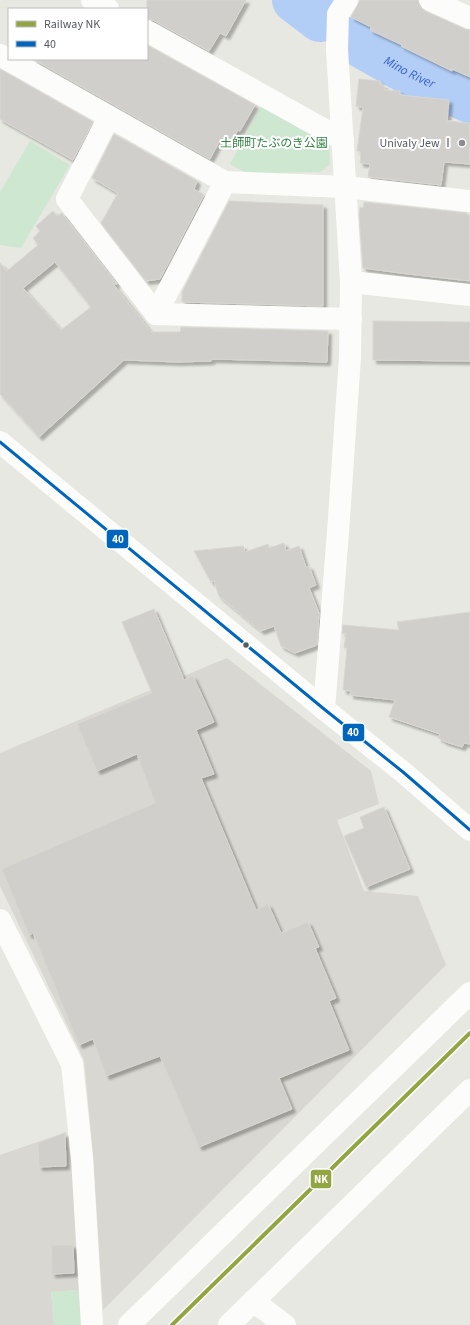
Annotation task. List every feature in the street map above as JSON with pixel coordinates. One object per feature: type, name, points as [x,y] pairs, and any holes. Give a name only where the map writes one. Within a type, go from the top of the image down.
[{"type":"street","points":[[92,0],[106,8]]},
{"type":"street","points":[[324,709],[350,357],[351,282],[337,49],[338,14],[347,0]]},
{"type":"street","points":[[430,0],[470,18]]},
{"type":"street","points":[[148,32],[343,140]]},
{"type":"street","points":[[0,56],[225,182],[345,188],[470,201]]},
{"type":"street","points":[[109,117],[66,199],[156,314]]},
{"type":"street","points":[[156,314],[225,182]]},
{"type":"street","points":[[351,282],[470,295]]},
{"type":"street","points":[[156,314],[351,319]]},
{"type":"street","points":[[0,442],[324,709],[403,772],[470,830]]},
{"type":"street","points":[[0,920],[72,1064],[82,1158],[92,1325]]},
{"type":"street","points":[[128,1325],[470,993]]},
{"type":"street","points":[[229,1325],[470,1090]]},
{"type":"street","points":[[253,1301],[286,1325]]},
{"type":"shaded area","points":[[227,658],[371,771],[379,804],[337,820],[364,891],[418,896],[446,965],[103,1310],[93,1155],[84,1060],[0,886],[0,753]]},
{"type":"shaded area","points":[[66,1132],[72,1160],[79,1290],[51,1292],[54,1325],[0,1325],[0,1155]]},
{"type":"green space","name":"土師町たぶのき公園","points":[[263,103],[329,140],[330,164],[321,172],[246,173],[230,164]]},
{"type":"green space","points":[[30,141],[70,165],[21,248],[0,245],[0,192]]},
{"type":"green space","points":[[79,1290],[81,1325],[54,1325],[51,1292]]},
{"type":"building","points":[[147,0],[246,0],[226,36],[220,33],[209,51],[153,20],[148,19]]},
{"type":"building","points":[[360,0],[418,0],[420,7],[425,11],[470,30],[470,77],[452,69],[452,71],[401,46],[402,45],[370,30],[371,27],[351,17]]},
{"type":"building","points":[[148,46],[255,105],[240,131],[238,130],[229,145],[220,140],[210,159],[35,60],[148,60]]},
{"type":"building","points":[[0,69],[93,122],[73,160],[0,119]]},
{"type":"building","points":[[359,79],[380,81],[380,85],[385,86],[384,90],[400,91],[400,95],[449,100],[447,121],[470,123],[470,164],[444,162],[441,185],[368,177],[370,164],[360,163],[361,152],[357,151],[363,107],[356,106]]},
{"type":"building","points":[[114,134],[197,181],[194,189],[204,195],[160,279],[146,281],[101,223],[118,193],[92,178]]},
{"type":"building","points":[[229,201],[323,205],[323,306],[182,302],[182,292]]},
{"type":"building","points":[[364,202],[467,213],[467,215],[470,215],[470,281],[363,268],[359,215],[360,207],[363,208]]},
{"type":"building","points":[[53,211],[57,216],[62,213],[117,284],[113,284],[151,332],[180,332],[181,327],[328,331],[327,362],[212,359],[211,361],[178,362],[124,360],[39,437],[0,394],[0,263],[7,271],[38,245],[33,238],[40,231],[36,226]],"holes":[[[55,262],[91,307],[61,330],[23,288]]]},
{"type":"building","points":[[373,321],[470,322],[470,361],[373,360]]},
{"type":"building","points":[[284,543],[286,551],[299,546],[306,567],[309,566],[316,585],[309,588],[319,613],[317,645],[295,653],[281,646],[274,626],[261,631],[219,596],[214,581],[211,582],[194,551],[243,546],[245,552],[268,544],[269,548]]},
{"type":"building","points":[[154,609],[184,680],[193,676],[214,722],[196,730],[214,774],[201,778],[256,910],[268,904],[281,933],[308,922],[319,947],[315,948],[336,998],[329,1001],[349,1050],[279,1078],[292,1109],[199,1147],[160,1056],[106,1076],[93,1039],[79,1045],[33,933],[29,935],[2,869],[155,803],[137,754],[97,771],[77,724],[152,693],[122,622]]},
{"type":"building","points":[[470,612],[470,744],[464,743],[462,747],[443,741],[438,738],[440,734],[389,717],[395,700],[350,695],[351,691],[343,690],[347,648],[344,648],[346,633],[342,634],[343,625],[399,630],[397,622]]},
{"type":"building","points":[[384,807],[410,869],[366,887],[344,836],[364,828],[360,817]]},
{"type":"building","points":[[65,1133],[66,1166],[39,1167],[38,1143]]},
{"type":"building","points":[[51,1245],[73,1245],[74,1273],[52,1274]]},
{"type":"waterway","name":"Mino River","points":[[295,0],[320,19]]},
{"type":"waterway","name":"Mino River","points":[[353,40],[409,72],[470,100]]},
{"type":"rail line","name":"NK","points":[[172,1325],[470,1033]]},
{"type":"transit line","name":"40","points":[[0,442],[324,709],[403,772],[470,830]]},
{"type":"place","name":"Univaly Jew Ⅰ","points":[[462,143]]}]
